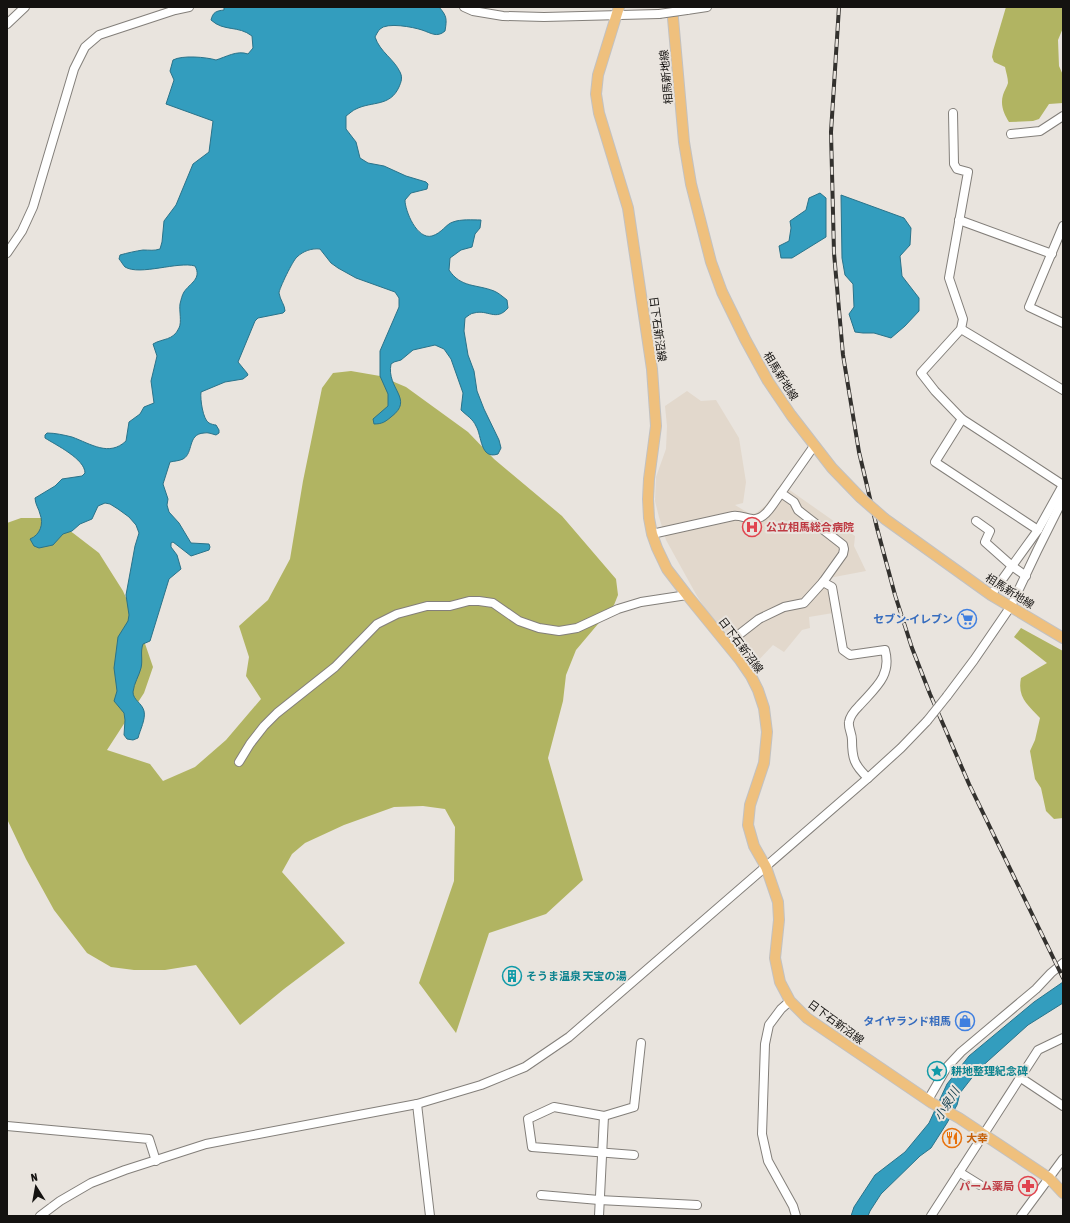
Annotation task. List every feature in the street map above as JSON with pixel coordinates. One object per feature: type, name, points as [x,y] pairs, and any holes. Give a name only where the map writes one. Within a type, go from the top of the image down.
[{"type":"main road","name":"相馬新地線","points":[[672,7],[684,142],[691,184],[711,262],[722,292],[768,381],[814,446],[832,468],[860,497],[885,519],[991,595],[1063,638]]},
{"type":"main road","name":"日下石新沼線","points":[[618,11],[598,76],[596,94],[599,113],[628,208],[652,369],[656,426],[649,479],[649,518],[652,534],[667,569],[751,676],[758,690],[764,708],[768,732],[764,763],[750,805],[748,824],[754,846],[766,867],[778,902],[779,920],[776,958],[780,982],[790,1001],[807,1018],[930,1101],[959,1118],[1049,1178],[1063,1193]]},
{"type":"street","points":[[7,24],[24,7]]},
{"type":"street","points":[[7,253],[22,231],[33,207],[74,69],[85,47],[100,35],[175,10],[189,7]]},
{"type":"street","points":[[464,7],[474,11],[503,16],[544,17],[618,11],[658,14],[707,7]]},
{"type":"street","points":[[953,112],[954,164],[957,169],[968,172],[949,278],[963,319],[962,329],[921,373],[935,391],[962,419],[1063,485],[1038,530],[991,595]]},
{"type":"street","points":[[1011,134],[1040,131],[1063,116]]},
{"type":"street","points":[[959,220],[1052,254]]},
{"type":"street","points":[[1063,226],[1061,235],[1029,307],[1063,323]]},
{"type":"street","points":[[962,329],[1063,390]]},
{"type":"street","points":[[962,419],[935,462],[1038,530]]},
{"type":"street","points":[[652,534],[737,515],[756,520],[763,517],[814,446]]},
{"type":"street","points":[[728,645],[759,618],[784,607],[804,603],[823,582],[844,554],[843,545],[798,510],[794,502],[781,493]]},
{"type":"street","points":[[40,1216],[60,1201],[91,1183],[125,1170],[206,1144],[417,1104],[481,1085],[524,1067],[569,1037],[868,778],[901,748],[927,721],[974,660],[1011,606],[1063,499]]},
{"type":"street","points":[[976,521],[990,531],[985,542],[1012,566],[1026,576]]},
{"type":"street","points":[[823,582],[832,587],[843,650],[850,655],[885,650],[888,661],[885,672],[880,681],[853,713],[849,722],[849,729],[852,736],[852,755],[863,773],[868,778]]},
{"type":"street","points":[[239,762],[250,744],[264,726],[277,713],[335,668],[377,624],[397,614],[427,606],[450,606],[469,601],[479,601],[493,604],[519,621],[539,628],[559,631],[577,628],[618,609],[641,602],[687,595]]},
{"type":"street","points":[[930,1101],[947,1068],[961,1052],[1036,989],[1063,963]]},
{"type":"street","points":[[790,1001],[781,1009],[769,1025],[765,1044],[762,1134],[768,1161],[793,1206],[796,1216]]},
{"type":"street","points":[[931,1216],[1038,1050],[1063,1038]]},
{"type":"street","points":[[634,1154],[532,1147],[528,1119],[554,1107],[604,1116],[634,1107],[641,1043]]},
{"type":"street","points":[[1021,1078],[1063,1106]]},
{"type":"street","points":[[417,1104],[430,1216]]},
{"type":"street","points":[[599,1216],[604,1116]]},
{"type":"street","points":[[7,1126],[149,1139],[156,1161]]},
{"type":"street","points":[[1021,1216],[1063,1159]]},
{"type":"street","points":[[959,1172],[980,1185]]},
{"type":"street","points":[[541,1195],[599,1200],[697,1204]]},
{"type":"shaded area","name":"公立相馬総合病院","points":[[687,391],[701,401],[716,400],[739,438],[746,482],[743,503],[735,505],[750,514],[756,513],[765,506],[781,484],[855,536],[854,546],[866,571],[829,578],[822,586],[829,589],[833,613],[809,617],[810,628],[802,630],[784,652],[773,645],[753,666],[737,644],[706,610],[697,596],[666,540],[655,501],[656,477],[666,449],[667,426],[665,406]]},
{"type":"green space","points":[[1006,7],[1063,7],[1063,28],[1058,40],[1059,66],[1063,75],[1063,103],[1049,104],[1039,119],[1033,121],[1009,122],[1003,109],[1002,99],[1008,83],[1005,67],[994,62],[992,57]]},
{"type":"green space","points":[[351,371],[380,376],[406,387],[468,432],[494,459],[562,516],[616,579],[618,595],[614,605],[576,650],[566,675],[563,701],[548,758],[583,880],[546,914],[489,933],[456,1033],[419,983],[454,881],[455,827],[445,809],[423,806],[394,807],[344,825],[305,843],[292,854],[282,872],[345,943],[284,989],[240,1025],[196,965],[165,970],[134,970],[111,967],[87,953],[54,910],[26,859],[7,819],[7,523],[21,518],[49,518],[73,533],[99,553],[123,591],[141,632],[153,667],[144,693],[107,750],[150,764],[163,781],[195,767],[226,740],[261,699],[246,676],[249,657],[239,626],[268,600],[290,559],[303,481],[322,388],[333,373]]},
{"type":"green space","points":[[1021,628],[1063,651],[1063,818],[1054,819],[1046,811],[1041,788],[1035,779],[1030,751],[1035,740],[1040,718],[1024,701],[1020,685],[1021,678],[1047,663],[1014,637]]},
{"type":"water","points":[[224,7],[439,7],[444,13],[446,21],[445,31],[437,35],[418,29],[394,25],[383,27],[379,30],[375,37],[377,42],[401,74],[402,78],[399,87],[391,98],[386,101],[352,111],[346,116],[346,129],[356,142],[360,158],[368,163],[384,166],[428,184],[427,189],[411,193],[405,200],[407,211],[413,224],[421,234],[432,236],[456,221],[481,220],[480,228],[475,234],[472,247],[461,250],[450,258],[449,270],[454,276],[464,283],[494,291],[507,300],[508,308],[500,314],[496,315],[479,312],[473,313],[465,318],[464,331],[468,355],[474,371],[477,391],[499,440],[501,448],[498,454],[492,455],[488,454],[482,446],[475,424],[461,410],[463,393],[451,359],[444,349],[435,345],[413,350],[401,360],[391,364],[392,380],[400,399],[400,405],[398,411],[387,420],[374,424],[373,419],[388,406],[388,394],[380,376],[380,351],[399,307],[399,298],[395,292],[356,278],[338,268],[331,263],[320,249],[308,250],[299,255],[292,263],[279,293],[285,311],[283,313],[258,318],[255,321],[238,362],[248,375],[243,379],[225,382],[201,392],[205,418],[209,423],[216,425],[219,433],[216,435],[207,433],[199,434],[193,440],[189,453],[183,459],[170,462],[163,484],[168,499],[167,505],[169,512],[179,523],[191,543],[209,544],[210,547],[209,550],[191,556],[173,542],[171,543],[171,547],[177,555],[181,569],[169,579],[150,641],[143,644],[142,647],[141,668],[134,686],[133,695],[143,708],[144,717],[138,738],[133,740],[127,739],[124,735],[124,713],[114,701],[117,691],[114,668],[118,637],[128,621],[129,615],[126,595],[135,546],[139,533],[136,525],[129,517],[118,509],[105,503],[98,506],[92,519],[80,524],[72,531],[63,534],[53,545],[39,548],[34,546],[30,539],[39,532],[42,522],[35,498],[55,486],[62,479],[82,476],[85,473],[84,468],[75,458],[45,438],[47,433],[72,437],[100,448],[113,448],[120,446],[126,441],[129,422],[140,414],[144,407],[154,403],[151,381],[157,356],[153,344],[171,337],[177,332],[180,326],[180,304],[182,296],[196,278],[197,270],[195,266],[188,265],[140,270],[132,269],[125,267],[119,259],[120,255],[143,250],[160,249],[164,221],[176,205],[193,164],[209,152],[213,121],[166,104],[174,80],[170,71],[173,60],[182,57],[194,57],[216,60],[236,53],[248,54],[253,48],[252,36],[242,31],[221,26],[211,20],[217,11],[224,10]]},
{"type":"water","points":[[820,193],[826,198],[826,237],[792,258],[781,258],[779,246],[789,241],[791,228],[790,221],[806,210],[809,198]]},
{"type":"water","points":[[841,195],[904,218],[911,228],[910,245],[900,256],[902,276],[919,298],[919,311],[891,338],[874,333],[855,332],[849,314],[854,307],[853,284],[845,275],[842,258]]},
{"type":"water","name":"小泉川","points":[[1063,982],[1063,1003],[1028,1025],[978,1070],[960,1093],[957,1105],[931,1148],[920,1156],[881,1194],[868,1216],[851,1216],[854,1207],[875,1175],[905,1152],[929,1123],[947,1084],[969,1056],[1034,1002]]},
{"type":"railway","points":[[839,7],[831,132],[834,253],[843,355],[859,452],[895,595],[912,648],[969,784],[1063,978]]},
{"type":"place","name":"公立相馬総合病院","points":[[752,527]]},
{"type":"place","name":"セブン-イレブン","points":[[967,619]]},
{"type":"place","name":"そうま温泉 天宝の湯","points":[[512,976]]},
{"type":"place","name":"タイヤランド相馬","points":[[965,1021]]},
{"type":"place","name":"耕地整理紀念碑","points":[[937,1071]]},
{"type":"place","name":"大幸","points":[[952,1138]]},
{"type":"place","name":"パーム薬局","points":[[1028,1186]]}]
